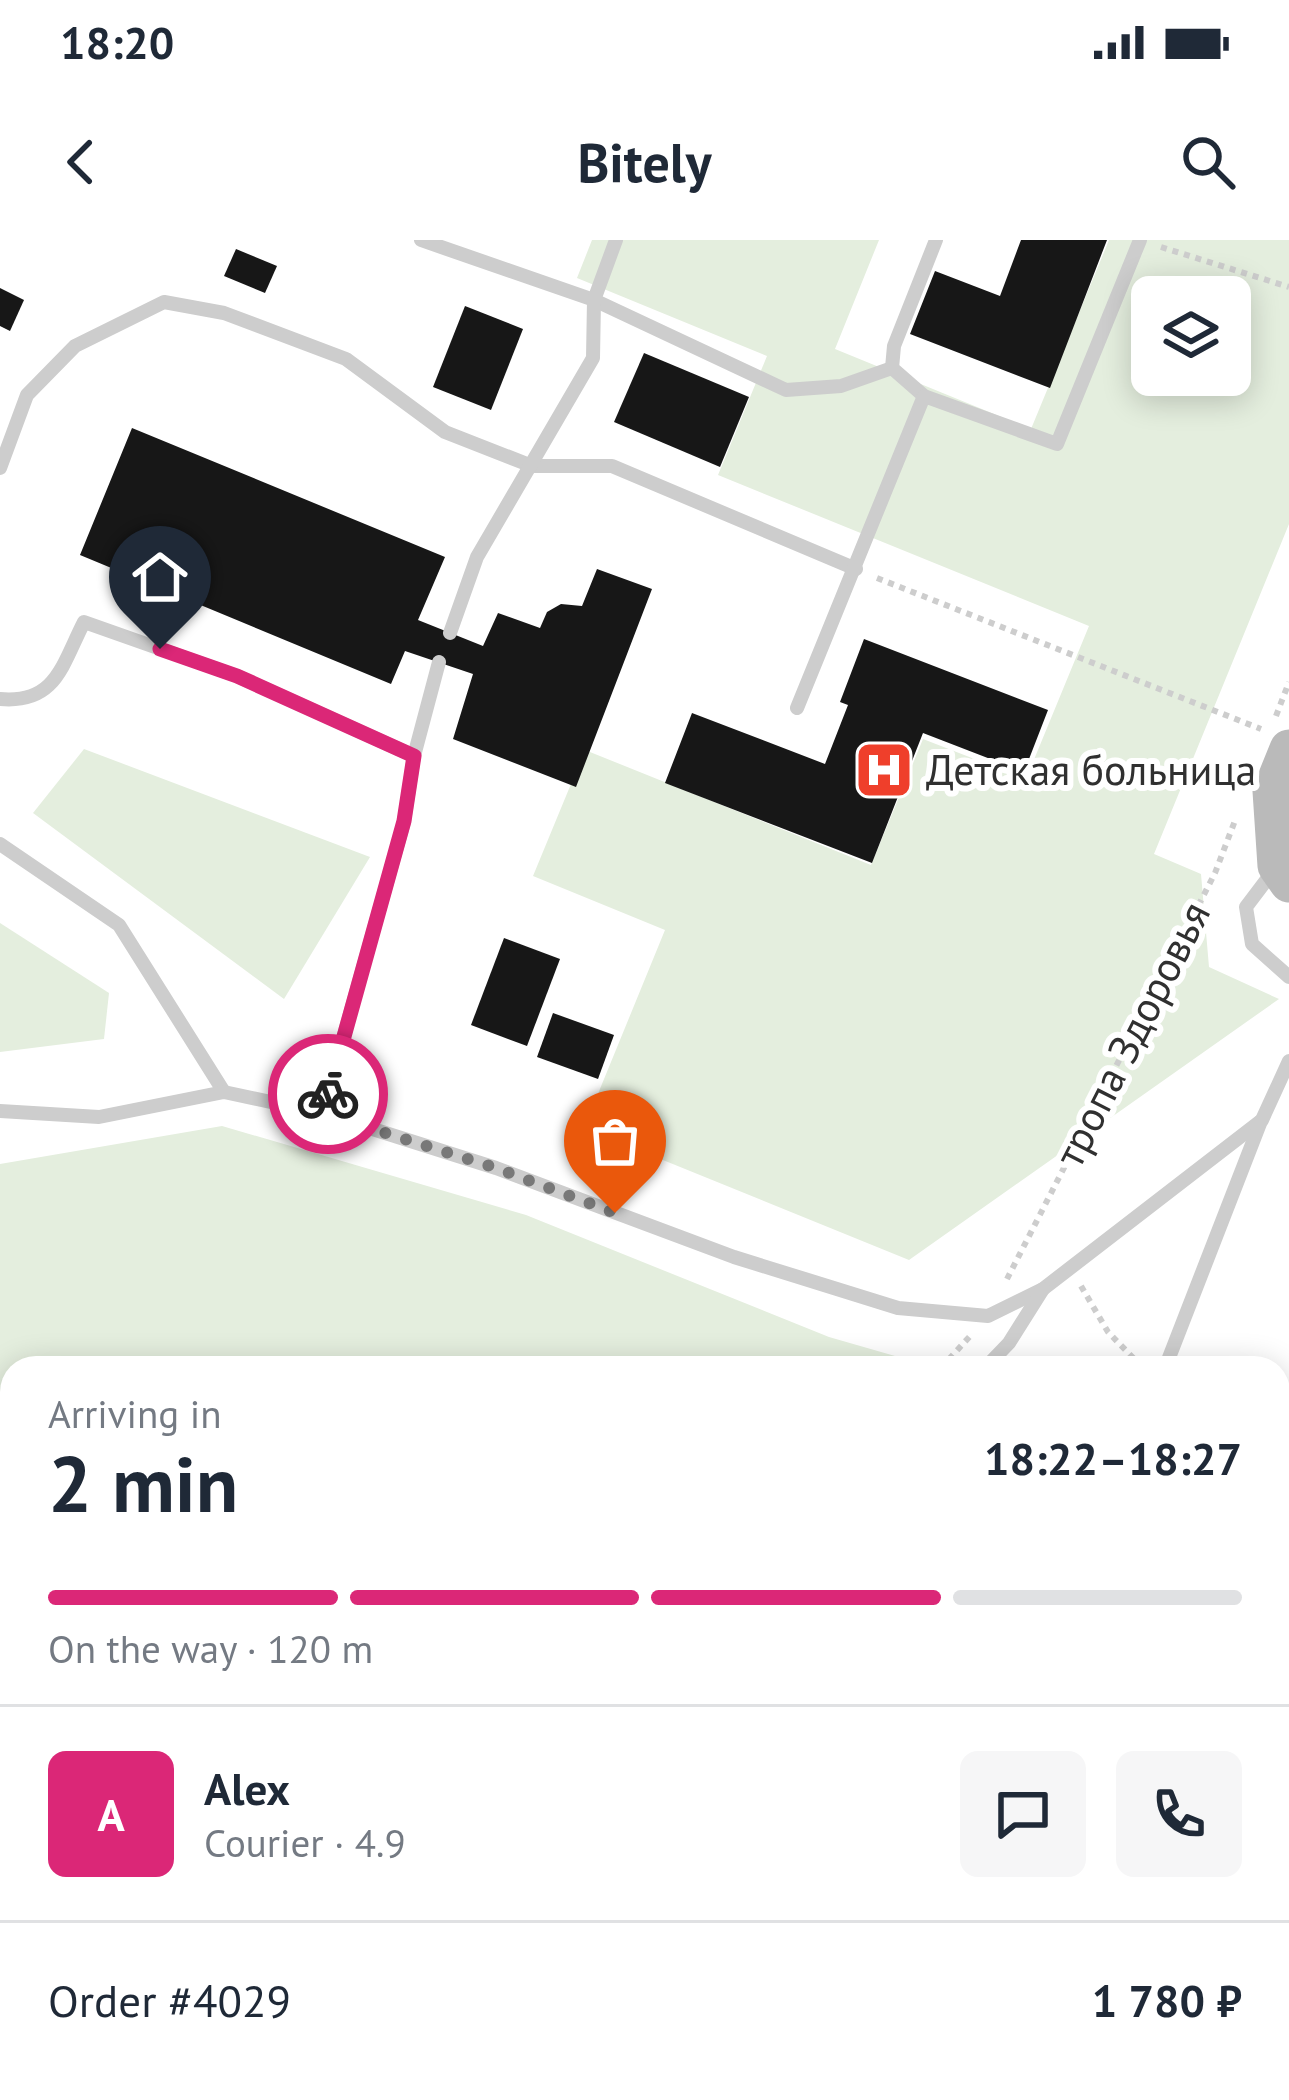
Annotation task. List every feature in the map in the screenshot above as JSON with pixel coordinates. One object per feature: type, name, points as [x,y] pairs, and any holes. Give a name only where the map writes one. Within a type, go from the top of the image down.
[{"type":"street","points":[[1279,741],[1272,791],[1283,874]]},
{"type":"lane","points":[[421,240],[594,300],[786,390],[841,386],[892,368]]},
{"type":"lane","points":[[450,633],[478,557],[593,358],[594,300],[616,240]]},
{"type":"lane","points":[[892,368],[894,346],[936,240]]},
{"type":"lane","points":[[892,368],[924,396],[1057,444],[1140,240]]},
{"type":"lane","points":[[0,468],[27,395],[75,346],[164,302],[224,313],[346,359],[445,432],[532,466],[612,466],[856,569]]},
{"type":"lane","points":[[797,708],[924,396]]},
{"type":"lane","points":[[0,699],[25,701],[52,687],[84,622],[237,676],[414,756]]},
{"type":"lane","points":[[322,1113],[404,821],[414,756],[439,662]]},
{"type":"lane","points":[[0,844],[119,925],[224,1092]]},
{"type":"lane","points":[[1283,874],[1246,907],[1252,944],[1289,977]]},
{"type":"lane","points":[[1170,1356],[1289,1061]]},
{"type":"lane","points":[[0,1112],[99,1117],[224,1092],[322,1113],[496,1168],[734,1257],[898,1308],[988,1316],[1043,1289],[1262,1120]]},
{"type":"lane","points":[[997,1356],[1043,1289]]},
{"type":"path","points":[[1161,247],[1289,287]]},
{"type":"path","points":[[856,569],[1279,741],[1289,682]]},
{"type":"path","name":"тропа Здоровья","points":[[952,1356],[988,1316],[1215,873],[1238,813]]},
{"type":"path","points":[[1070,1269],[1108,1332],[1132,1356]]},
{"type":"green space","points":[[592,240],[879,240],[835,349],[1031,429],[1109,240],[1289,240],[1289,524],[1154,854],[1201,874],[1209,967],[1279,999],[909,1260],[584,1128],[665,930],[533,876],[585,750],[871,865],[923,739],[1026,779],[1089,626],[718,475],[767,356],[577,278]]},
{"type":"green space","points":[[84,749],[370,857],[284,999],[33,813]]},
{"type":"green space","points":[[0,923],[109,993],[104,1039],[0,1052]]},
{"type":"green space","points":[[222,1126],[526,1215],[829,1337],[895,1356],[0,1356],[0,1164]]},
{"type":"building","points":[[1021,240],[1107,240],[1050,388],[910,334],[935,271],[1000,296]]},
{"type":"building","points":[[236,249],[277,266],[265,293],[224,276]]},
{"type":"building","points":[[0,288],[24,300],[10,331],[0,326]]},
{"type":"building","points":[[465,306],[523,329],[491,410],[433,387]]},
{"type":"building","points":[[644,353],[749,397],[720,467],[614,422]]},
{"type":"building","points":[[132,428],[445,557],[418,620],[483,646],[498,613],[540,628],[547,612],[561,604],[582,606],[597,569],[652,589],[576,787],[453,739],[473,674],[405,651],[391,684],[80,555]]},
{"type":"building","points":[[864,639],[1048,710],[1024,772],[923,733],[872,863],[665,783],[692,713],[825,764],[848,705],[840,702]]},
{"type":"building","points":[[504,938],[560,959],[527,1046],[471,1025]]},
{"type":"building","points":[[553,1013],[614,1035],[598,1079],[537,1057]]},
{"type":"way so far","points":[[328,1094],[322,1113],[496,1168],[615,1213]]},
{"type":"place","name":"Детская больница","points":[[884,770]]},
{"type":"route","points":[[160,649],[237,676],[414,756],[404,821],[328,1094]]}]
